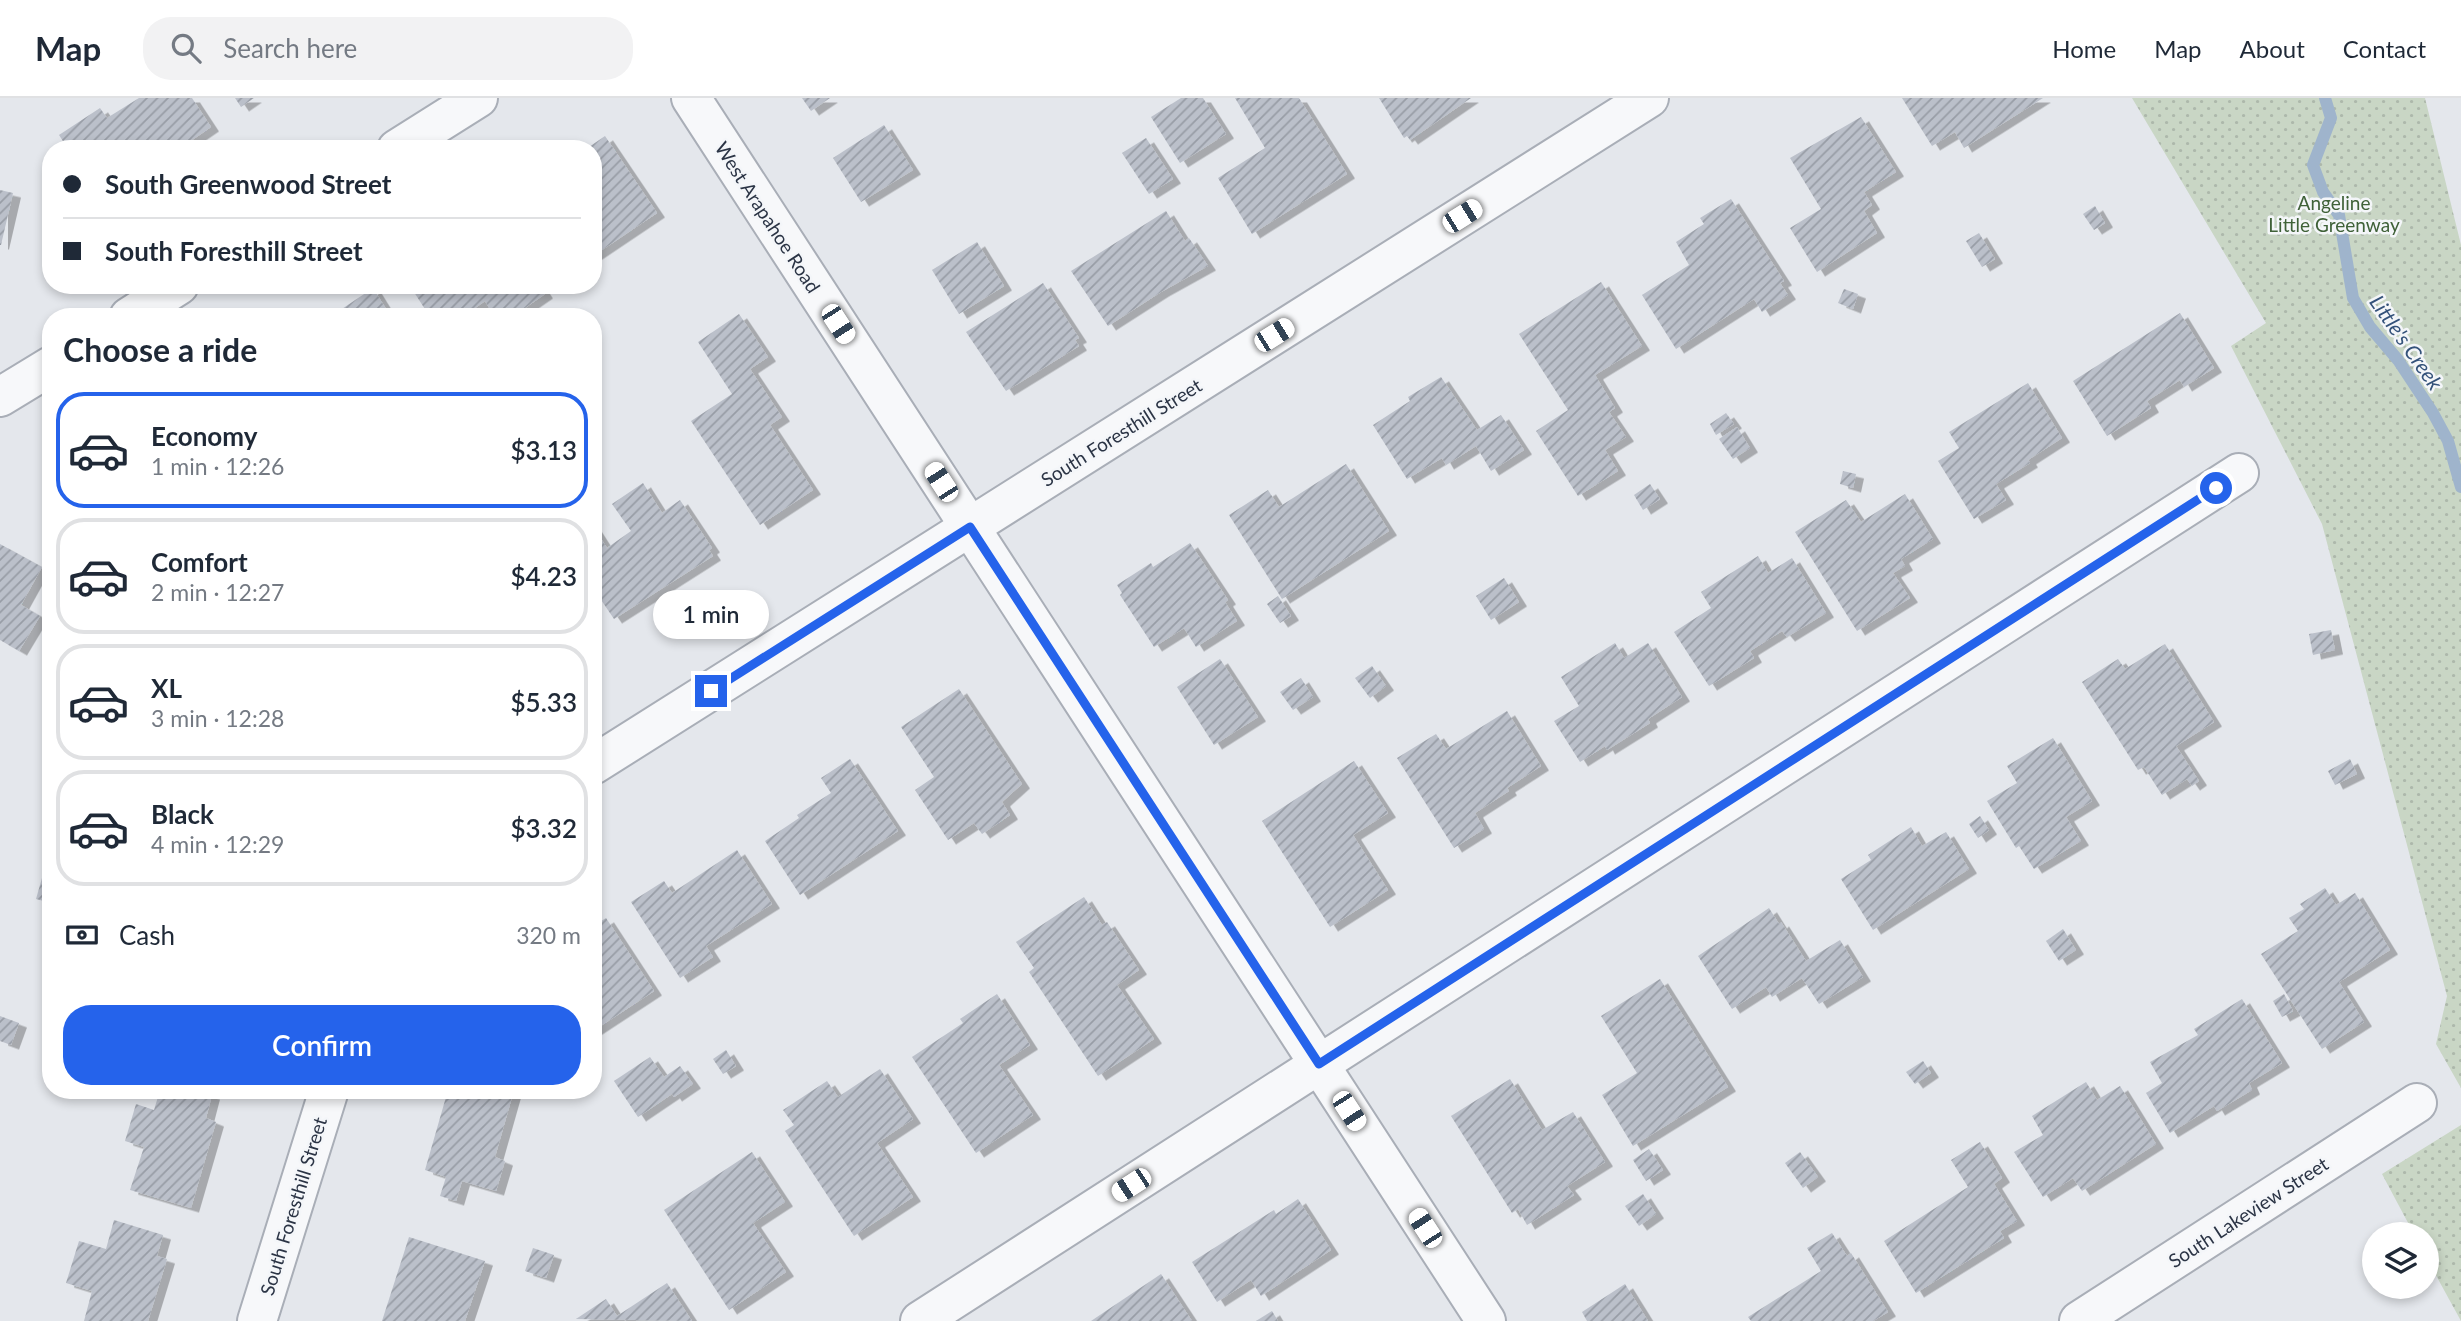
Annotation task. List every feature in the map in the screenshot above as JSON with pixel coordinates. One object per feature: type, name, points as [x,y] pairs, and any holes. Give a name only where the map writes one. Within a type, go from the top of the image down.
[{"type":"street","points":[[411,140],[478,98]]},
{"type":"street","name":"West Arapahoe Road","points":[[691,98],[1486,1321]]},
{"type":"street","name":"South Foresthill Street","points":[[602,759],[1649,98]]},
{"type":"street","points":[[143,308],[165,294]]},
{"type":"street","points":[[0,397],[42,371]]},
{"type":"street","points":[[920,1321],[2239,473]]},
{"type":"street","name":"South Foresthill Street","points":[[257,1321],[326,1099]]},
{"type":"street","name":"South Lakeview Street","points":[[2079,1321],[2417,1103]]},
{"type":"green space","name":"Angeline Little Greenway","points":[[2132,98],[2425,98],[2461,245],[2461,1088],[2436,1044],[2447,996],[2322,524],[2231,346],[2266,323]]},
{"type":"green space","points":[[2461,1125],[2461,1321],[2439,1281],[2439,1222],[2408,1222],[2382,1174]]},
{"type":"building","points":[[139,98],[192,98],[211,127],[192,140],[62,140],[59,135],[100,108],[107,118]]},
{"type":"building","points":[[235,98],[254,98],[241,107]]},
{"type":"building","points":[[802,98],[830,98],[811,111]]},
{"type":"building","points":[[1181,98],[1203,98],[1226,134],[1180,163],[1151,117]]},
{"type":"building","points":[[1235,98],[1299,98],[1347,174],[1252,234],[1218,178],[1265,148]]},
{"type":"building","points":[[1379,98],[1471,98],[1410,140],[1407,136],[1404,138]]},
{"type":"building","points":[[1902,98],[2043,98],[1964,148],[1955,132],[1932,146]]},
{"type":"building","points":[[1861,117],[1896,172],[1864,192],[1872,205],[1864,211],[1877,233],[1817,272],[1790,228],[1821,209],[1790,158]]},
{"type":"building","points":[[884,125],[913,170],[861,202],[833,158]]},
{"type":"building","points":[[605,136],[657,213],[602,250],[602,140],[599,140]]},
{"type":"building","points":[[1146,138],[1173,179],[1149,194],[1122,153]]},
{"type":"building","points":[[0,190],[13,193],[1,245],[0,245]]},
{"type":"building","points":[[1731,199],[1784,281],[1780,283],[1788,295],[1762,312],[1754,299],[1676,349],[1642,295],[1689,265],[1676,242],[1704,224],[1700,218]]},
{"type":"building","points":[[2095,206],[2105,223],[2094,230],[2083,214]]},
{"type":"building","points":[[1166,211],[1185,241],[1189,238],[1208,266],[1108,326],[1071,271]]},
{"type":"building","points":[[1979,233],[1995,259],[1982,267],[1966,241]]},
{"type":"building","points":[[977,242],[1004,286],[959,314],[932,270]]},
{"type":"building","points":[[1601,282],[1642,346],[1595,375],[1615,408],[1609,412],[1626,437],[1605,450],[1618,471],[1578,496],[1536,431],[1568,410],[1519,334]]},
{"type":"building","points":[[1043,283],[1079,338],[1075,340],[1079,346],[1006,391],[966,332]]},
{"type":"building","points":[[1844,289],[1858,294],[1853,309],[1838,303]]},
{"type":"building","points":[[364,294],[377,294],[385,308],[343,308]]},
{"type":"building","points":[[415,294],[545,294],[525,308],[489,308],[485,301],[475,308],[424,308]]},
{"type":"building","points":[[2180,313],[2214,368],[2184,387],[2180,380],[2147,401],[2151,408],[2107,436],[2073,381]]},
{"type":"building","points":[[739,314],[768,357],[750,369],[782,417],[770,425],[813,490],[760,525],[691,421],[732,394],[698,342]]},
{"type":"building","points":[[1441,377],[1477,430],[1501,415],[1524,450],[1491,471],[1476,446],[1446,465],[1442,458],[1407,479],[1373,425],[1410,401],[1408,397]]},
{"type":"building","points":[[2028,383],[2062,438],[2028,460],[2030,463],[1996,484],[2006,500],[1974,519],[1938,461],[1959,448],[1949,432]]},
{"type":"building","points":[[1726,413],[1734,424],[1716,435],[1710,424]]},
{"type":"building","points":[[1737,427],[1750,448],[1733,459],[1719,439]]},
{"type":"building","points":[[1346,464],[1389,531],[1282,599],[1229,515],[1268,490],[1279,507]]},
{"type":"building","points":[[1843,471],[1856,474],[1853,488],[1840,484]]},
{"type":"building","points":[[643,483],[662,513],[680,500],[712,548],[709,550],[713,556],[614,619],[602,601],[602,540],[607,548],[631,531],[612,504]]},
{"type":"building","points":[[1650,484],[1660,499],[1643,510],[1634,495]]},
{"type":"building","points":[[1905,494],[1933,539],[1901,559],[1905,566],[1893,573],[1910,598],[1857,631],[1795,532],[1846,500],[1861,522]]},
{"type":"building","points":[[1190,543],[1228,600],[1225,602],[1237,621],[1196,647],[1184,628],[1154,647],[1120,595],[1122,593],[1117,585],[1151,563],[1153,567]]},
{"type":"building","points":[[0,544],[42,567],[21,605],[40,616],[19,651],[0,640]]},
{"type":"building","points":[[1758,556],[1768,573],[1792,558],[1826,613],[1787,637],[1782,631],[1750,651],[1754,658],[1709,686],[1674,632],[1711,608],[1701,592]]},
{"type":"building","points":[[1504,578],[1519,602],[1491,620],[1476,596]]},
{"type":"building","points":[[1278,596],[1291,616],[1280,623],[1267,604]]},
{"type":"building","points":[[2331,630],[2335,650],[2313,655],[2309,634]]},
{"type":"building","points":[[1615,643],[1624,658],[1648,643],[1682,697],[1648,719],[1650,723],[1607,750],[1605,746],[1580,762],[1554,721],[1579,706],[1561,677]]},
{"type":"building","points":[[2165,644],[2214,722],[2176,746],[2199,781],[2192,786],[2187,779],[2162,795],[2144,767],[2138,770],[2082,682],[2118,659],[2125,669]]},
{"type":"building","points":[[1220,659],[1258,717],[1214,745],[1177,687]]},
{"type":"building","points":[[1372,666],[1386,686],[1370,698],[1355,678]]},
{"type":"building","points":[[1301,678],[1313,697],[1293,710],[1280,692]]},
{"type":"building","points":[[959,689],[1022,784],[1002,802],[1010,815],[982,834],[974,823],[948,840],[915,790],[934,777],[901,727]]},
{"type":"building","points":[[1507,711],[1541,766],[1475,813],[1484,829],[1454,848],[1397,758],[1436,734],[1446,749]]},
{"type":"building","points":[[2053,738],[2092,801],[2066,817],[2081,841],[2034,869],[2019,846],[2016,848],[1987,801],[2017,783],[2007,766]]},
{"type":"building","points":[[850,759],[898,831],[800,895],[765,841],[799,818],[797,815],[831,793],[821,778]]},
{"type":"building","points":[[2350,759],[2357,774],[2335,785],[2328,771]]},
{"type":"building","points":[[1354,761],[1388,813],[1353,835],[1388,890],[1330,927],[1262,821]]},
{"type":"building","points":[[1980,816],[1989,830],[1978,838],[1969,824]]},
{"type":"building","points":[[1911,827],[1922,846],[1946,832],[1969,869],[1873,930],[1841,879],[1871,860],[1868,855]]},
{"type":"building","points":[[737,850],[772,904],[706,946],[713,957],[680,978],[631,902],[664,881],[672,893]]},
{"type":"building","points":[[42,878],[42,901],[36,899]]},
{"type":"building","points":[[2325,888],[2336,905],[2355,893],[2390,950],[2339,982],[2364,1022],[2322,1049],[2261,954],[2298,931],[2289,918],[2304,909],[2300,904]]},
{"type":"building","points":[[1084,897],[1102,925],[1107,922],[1139,970],[1117,985],[1154,1039],[1098,1076],[1029,972],[1034,968],[1016,942]]},
{"type":"building","points":[[1769,908],[1806,961],[1840,940],[1863,977],[1819,1004],[1802,978],[1772,997],[1766,987],[1732,1009],[1698,956]]},
{"type":"building","points":[[606,918],[654,991],[602,1025],[602,920]]},
{"type":"building","points":[[2063,929],[2076,950],[2059,961],[2046,941]]},
{"type":"building","points":[[1660,979],[1728,1087],[1633,1146],[1602,1095],[1637,1073],[1601,1016]]},
{"type":"building","points":[[997,994],[1030,1045],[999,1065],[1033,1115],[976,1153],[912,1057],[963,1023],[960,1019]]},
{"type":"building","points":[[2284,994],[2293,1011],[2282,1017],[2273,1001]]},
{"type":"building","points":[[2242,999],[2282,1063],[2249,1083],[2252,1090],[2217,1111],[2214,1106],[2170,1133],[2146,1093],[2162,1083],[2150,1062],[2198,1035],[2194,1029]]},
{"type":"building","points":[[0,1016],[19,1023],[11,1045],[0,1041]]},
{"type":"building","points":[[726,1050],[736,1066],[723,1074],[713,1059]]},
{"type":"building","points":[[650,1057],[664,1077],[680,1066],[693,1084],[674,1097],[672,1094],[638,1117],[614,1081]]},
{"type":"building","points":[[1923,1061],[1931,1073],[1915,1084],[1906,1072]]},
{"type":"building","points":[[880,1069],[913,1119],[877,1143],[913,1197],[854,1236],[785,1131],[794,1125],[783,1110],[827,1081],[838,1097]]},
{"type":"building","points":[[1510,1079],[1542,1130],[1573,1112],[1605,1162],[1567,1186],[1574,1195],[1527,1225],[1518,1209],[1512,1213],[1451,1116]]},
{"type":"building","points":[[2086,1082],[2097,1100],[2120,1086],[2156,1144],[2082,1191],[2073,1178],[2043,1197],[2014,1152],[2043,1135],[2032,1116]]},
{"type":"building","points":[[157,1099],[211,1099],[206,1118],[216,1122],[191,1208],[130,1190],[144,1147],[125,1141],[136,1104],[154,1110]]},
{"type":"building","points":[[445,1099],[511,1099],[495,1157],[505,1161],[496,1191],[462,1181],[456,1201],[440,1196],[446,1177],[425,1170]]},
{"type":"building","points":[[1980,1142],[2002,1178],[1994,1184],[2017,1221],[2000,1231],[2004,1238],[1916,1293],[1884,1241],[1968,1187],[1951,1160]]},
{"type":"building","points":[[1649,1149],[1663,1170],[1646,1181],[1633,1160]]},
{"type":"building","points":[[752,1152],[785,1202],[753,1223],[786,1272],[729,1310],[664,1210]]},
{"type":"building","points":[[1800,1152],[1818,1177],[1803,1188],[1785,1163]]},
{"type":"building","points":[[1643,1194],[1656,1214],[1639,1226],[1625,1206]]},
{"type":"building","points":[[1298,1199],[1331,1250],[1261,1296],[1251,1280],[1217,1302],[1192,1262],[1274,1210],[1276,1214]]},
{"type":"building","points":[[114,1220],[163,1235],[157,1256],[167,1259],[148,1321],[84,1321],[92,1291],[66,1283],[79,1241],[106,1249]]},
{"type":"building","points":[[1832,1233],[1847,1256],[1851,1253],[1888,1312],[1873,1321],[1751,1321],[1748,1317],[1821,1271],[1807,1248]]},
{"type":"building","points":[[409,1237],[485,1261],[465,1321],[382,1321]]},
{"type":"building","points":[[533,1248],[554,1255],[546,1278],[525,1271]]},
{"type":"building","points":[[1161,1274],[1192,1321],[1091,1321]]},
{"type":"building","points":[[667,1283],[692,1321],[576,1319],[606,1299],[617,1316]]},
{"type":"building","points":[[1625,1284],[1648,1321],[1587,1321],[1582,1312]]},
{"type":"building","points":[[1272,1311],[1278,1321],[1256,1321]]},
{"type":"waterway","name":"Little's Creek","points":[[2325,98],[2331,118],[2313,165],[2323,192],[2339,215],[2353,298],[2370,327],[2398,360],[2433,413],[2448,441],[2461,487]]},
{"type":"route","points":[[711,691],[970,527],[1319,1064],[2216,488]]}]
